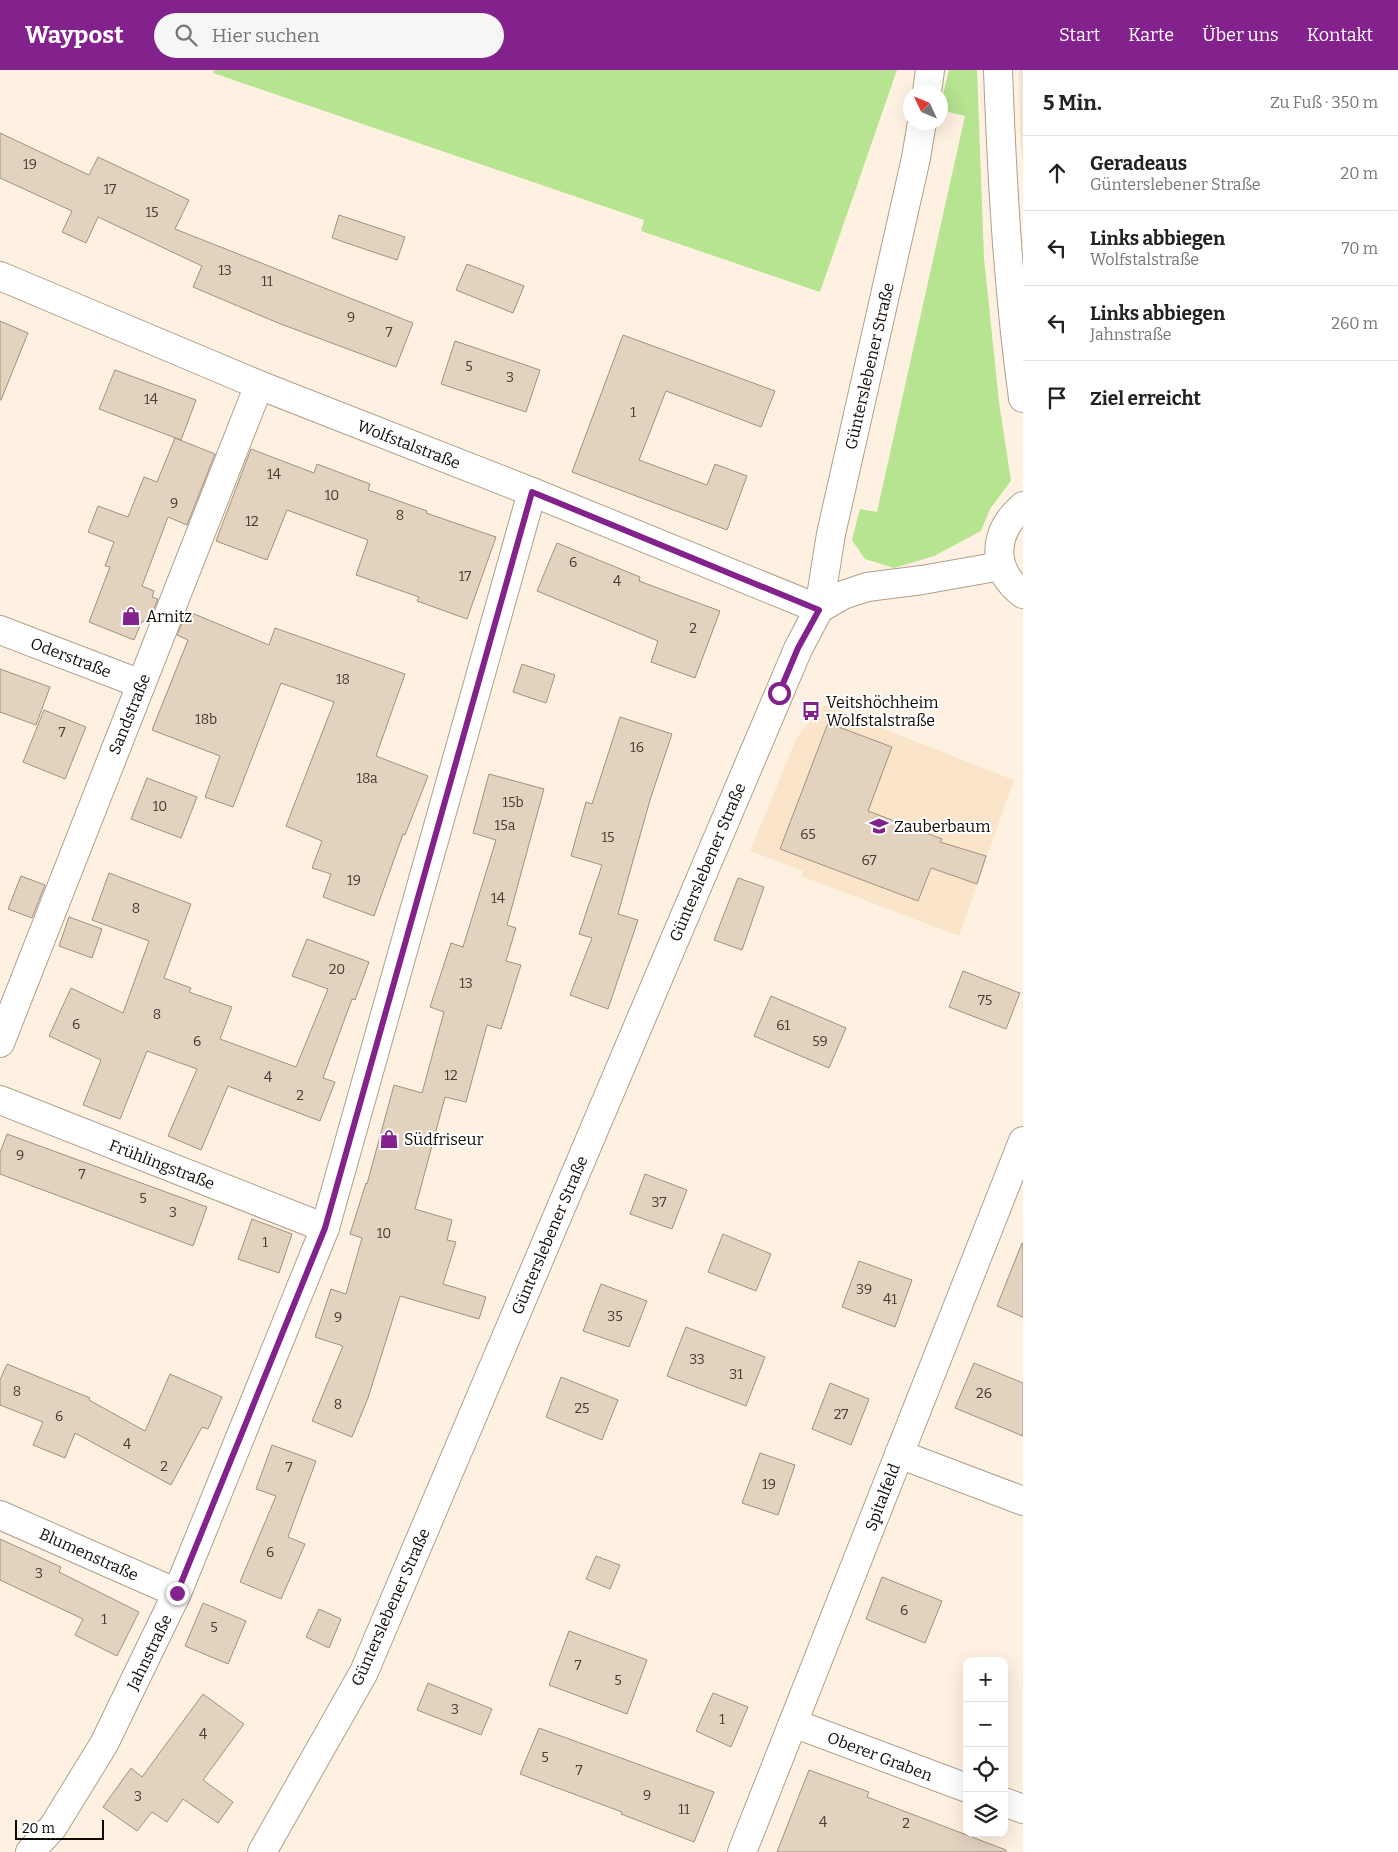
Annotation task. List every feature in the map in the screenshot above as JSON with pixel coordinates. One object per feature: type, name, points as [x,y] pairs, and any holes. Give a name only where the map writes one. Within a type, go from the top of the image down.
[{"type":"street","points":[[928,85],[930,70]]},
{"type":"street","points":[[998,70],[1003,193],[1016,346],[1023,398]]},
{"type":"street","name":"Günterslebener Straße","points":[[262,1852],[364,1672],[790,666],[819,610],[830,534],[920,130]]},
{"type":"street","name":"Wolfstalstraße","points":[[0,276],[259,385],[532,492],[819,610]]},
{"type":"street","name":"Sandstraße","points":[[0,1042],[259,385]]},
{"type":"street","name":"Jahnstraße","points":[[30,1852],[53,1827],[104,1744],[177,1593],[325,1228],[532,492]]},
{"type":"street","points":[[1023,506],[1012,517],[1002,534],[999,552],[1001,566],[1008,580],[1023,594]]},
{"type":"street","points":[[819,610],[844,595],[866,587],[922,580],[1001,566]]},
{"type":"street","name":"Oderstraße","points":[[0,630],[141,684]]},
{"type":"street","name":"Frühlingstraße","points":[[0,1100],[325,1228]]},
{"type":"street","name":"Spitalfeld","points":[[742,1852],[1023,1141]]},
{"type":"street","points":[[899,1454],[1023,1501]]},
{"type":"street","name":"Blumenstraße","points":[[0,1515],[177,1593]]},
{"type":"street","name":"Oberer Graben","points":[[793,1723],[963,1787]]},
{"type":"street","points":[[1008,1803],[1023,1809]]},
{"type":"shaded area","points":[[1019,70],[1023,70],[1023,164],[1020,138]]},
{"type":"shaded area","name":"Zauberbaum","points":[[823,705],[1014,780],[959,936],[801,876],[803,871],[750,851],[797,737]]},
{"type":"green space","points":[[214,70],[897,70],[820,292],[641,231],[644,220],[213,73]]},
{"type":"green space","points":[[949,70],[977,70],[984,258],[999,402],[1011,481],[990,509],[981,531],[934,556],[894,568],[865,559],[852,540],[860,509],[877,512],[965,116],[948,112],[948,85],[945,85]]},
{"type":"building","points":[[0,133],[89,175],[98,157],[189,200],[175,229],[413,323],[396,367],[278,323],[193,287],[202,266],[98,217],[86,243],[62,232],[72,211],[0,178]]},
{"type":"building","points":[[339,215],[405,237],[397,260],[332,238]]},
{"type":"building","points":[[467,264],[524,286],[513,313],[456,290]]},
{"type":"building","points":[[0,321],[28,333],[1,400],[0,400]]},
{"type":"building","points":[[623,335],[775,391],[761,427],[666,391],[639,460],[707,485],[715,464],[747,476],[727,530],[572,472]]},
{"type":"building","points":[[455,341],[540,370],[526,412],[441,384]]},
{"type":"building","points":[[115,370],[196,400],[181,440],[99,409]]},
{"type":"building","points":[[175,438],[215,454],[187,525],[168,517],[142,586],[154,591],[152,597],[158,599],[148,623],[142,621],[134,640],[89,622],[110,567],[105,566],[114,542],[88,532],[98,506],[128,517],[144,477],[157,482]]},
{"type":"building","points":[[251,449],[314,473],[317,464],[370,484],[368,490],[427,511],[426,513],[496,537],[467,619],[417,601],[419,597],[356,575],[368,540],[287,510],[267,560],[216,541]]},
{"type":"building","points":[[557,543],[640,577],[639,581],[720,611],[695,678],[651,662],[658,641],[537,591]]},
{"type":"building","points":[[187,611],[269,645],[275,628],[405,674],[376,756],[428,776],[405,835],[403,834],[374,916],[323,897],[331,874],[312,868],[322,841],[286,826],[334,702],[281,683],[233,807],[205,797],[220,756],[152,730],[188,640],[177,635]]},
{"type":"building","points":[[522,664],[555,675],[546,703],[513,692]]},
{"type":"building","points":[[0,669],[50,687],[36,725],[0,712]]},
{"type":"building","points":[[44,710],[86,727],[65,779],[23,762]]},
{"type":"building","points":[[620,717],[672,734],[650,800],[618,914],[638,920],[608,1009],[570,995],[592,938],[579,934],[602,865],[571,856],[586,802],[592,804]]},
{"type":"building","points":[[828,723],[892,747],[868,811],[942,839],[940,842],[986,856],[977,884],[931,868],[918,901],[780,849]]},
{"type":"building","points":[[489,774],[544,789],[507,925],[516,928],[506,961],[521,965],[501,1029],[487,1025],[466,1102],[445,1097],[415,1209],[452,1220],[447,1240],[456,1242],[443,1284],[486,1297],[479,1319],[400,1296],[368,1398],[352,1437],[312,1421],[343,1346],[315,1337],[331,1289],[346,1294],[362,1238],[350,1234],[367,1184],[394,1085],[422,1093],[444,1012],[430,1007],[451,943],[463,947],[496,840],[473,833]]},
{"type":"building","points":[[147,778],[197,797],[181,838],[131,819]]},
{"type":"building","points":[[109,873],[191,904],[164,978],[191,988],[189,992],[232,1007],[220,1039],[296,1067],[328,989],[292,976],[307,939],[369,962],[355,1000],[352,999],[323,1078],[335,1082],[320,1121],[228,1086],[201,1150],[168,1136],[197,1069],[147,1051],[120,1119],[83,1105],[101,1060],[49,1036],[71,988],[123,1013],[149,941],[92,920]]},
{"type":"building","points":[[21,876],[45,885],[32,918],[8,909]]},
{"type":"building","points":[[738,878],[764,887],[742,950],[714,940]]},
{"type":"building","points":[[69,917],[102,929],[92,958],[59,946]]},
{"type":"building","points":[[963,971],[1020,993],[1006,1029],[949,1007]]},
{"type":"building","points":[[771,996],[846,1028],[829,1068],[754,1036]]},
{"type":"building","points":[[7,1134],[207,1207],[193,1246],[0,1174],[0,1153]]},
{"type":"building","points":[[645,1174],[687,1190],[672,1229],[630,1214]]},
{"type":"building","points":[[252,1219],[292,1234],[279,1273],[238,1259]]},
{"type":"building","points":[[723,1234],[771,1254],[756,1291],[708,1272]]},
{"type":"building","points":[[1023,1243],[1023,1317],[997,1306]]},
{"type":"building","points":[[859,1261],[912,1280],[895,1327],[842,1307]]},
{"type":"building","points":[[601,1284],[647,1301],[629,1347],[583,1331]]},
{"type":"building","points":[[686,1327],[765,1357],[746,1406],[667,1376]]},
{"type":"building","points":[[974,1363],[1023,1383],[1023,1436],[955,1408]]},
{"type":"building","points":[[7,1364],[90,1398],[89,1400],[145,1431],[170,1374],[222,1397],[208,1429],[202,1427],[171,1485],[75,1433],[65,1458],[33,1445],[43,1422],[0,1405],[0,1380]]},
{"type":"building","points":[[561,1377],[618,1400],[602,1440],[546,1417]]},
{"type":"building","points":[[830,1383],[869,1399],[851,1445],[812,1429]]},
{"type":"building","points":[[272,1445],[316,1461],[288,1537],[305,1544],[281,1599],[240,1582],[276,1496],[256,1489]]},
{"type":"building","points":[[760,1453],[795,1465],[778,1515],[742,1503]]},
{"type":"building","points":[[0,1539],[61,1567],[59,1572],[139,1612],[117,1656],[75,1635],[83,1619],[0,1580]]},
{"type":"building","points":[[596,1556],[620,1565],[610,1589],[586,1579]]},
{"type":"building","points":[[882,1577],[942,1601],[925,1643],[866,1619]]},
{"type":"building","points":[[203,1603],[246,1621],[228,1664],[185,1646]]},
{"type":"building","points":[[319,1609],[341,1619],[329,1648],[306,1637]]},
{"type":"building","points":[[569,1631],[647,1660],[627,1714],[549,1685]]},
{"type":"building","points":[[428,1683],[492,1709],[481,1735],[417,1710]]},
{"type":"building","points":[[713,1693],[748,1707],[731,1747],[696,1731]]},
{"type":"building","points":[[203,1694],[244,1724],[203,1780],[233,1802],[218,1823],[183,1799],[167,1822],[152,1812],[137,1831],[103,1807],[131,1768],[142,1777]]},
{"type":"building","points":[[539,1728],[714,1792],[694,1842],[621,1814],[622,1812],[520,1774]]},
{"type":"building","points":[[809,1770],[869,1792],[867,1797],[963,1834],[963,1837],[972,1837],[1006,1850],[1006,1852],[777,1852]]},
{"type":"place","name":"Arnitz","points":[[131,616]]},
{"type":"place","name":"Veitshöchheim Wolfstalstraße","points":[[811,711]]},
{"type":"place","name":"Zauberbaum","points":[[879,826]]},
{"type":"place","name":"Südfriseur","points":[[389,1139]]},
{"type":"route","points":[[177,1593],[325,1228],[532,492],[819,610],[798,648],[779,693]]}]
